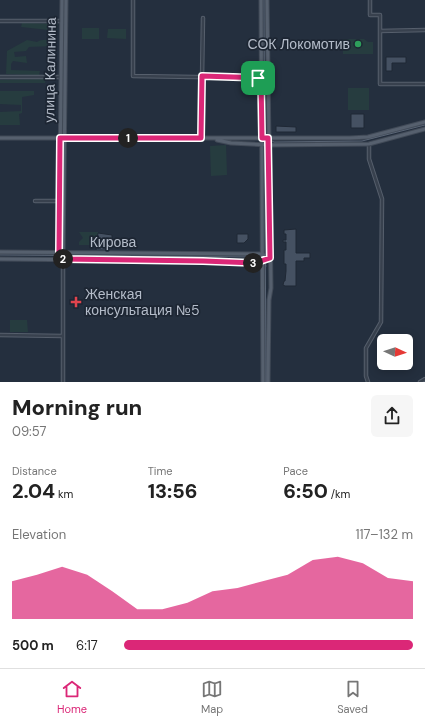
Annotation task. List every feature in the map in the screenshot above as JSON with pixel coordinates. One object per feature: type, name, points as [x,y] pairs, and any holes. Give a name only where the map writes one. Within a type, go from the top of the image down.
[{"type":"main road","name":"улица Калинина","points":[[62,0],[59,201],[61,252],[63,259]]},
{"type":"main road","name":"улица Калинина","points":[[61,252],[66,0]]},
{"type":"main road","points":[[261,0],[263,382]]},
{"type":"main road","points":[[267,0],[271,288],[269,300],[268,382]]},
{"type":"main road","points":[[211,139],[368,137],[425,122]]},
{"type":"main road","points":[[0,138],[201,138],[231,143],[268,145],[369,144],[425,129]]},
{"type":"main road","name":"Кирова","points":[[0,252],[262,254]]},
{"type":"main road","points":[[262,254],[270,258]]},
{"type":"main road","points":[[0,259],[255,263],[270,258]]},
{"type":"street","points":[[133,0],[133,76],[261,78]]},
{"type":"street","points":[[370,0],[370,14],[380,14],[380,84],[425,84]]},
{"type":"street","points":[[201,138],[203,18]]},
{"type":"street","points":[[0,21],[61,22]]},
{"type":"street","points":[[380,31],[425,30]]},
{"type":"street","points":[[0,77],[65,77]]},
{"type":"street","points":[[368,382],[366,376],[366,348],[381,322],[382,203],[369,159],[369,144]]},
{"type":"street","points":[[35,201],[59,201]]},
{"type":"street","name":"улица Калинина","points":[[63,259],[63,382]]},
{"type":"street","points":[[0,335],[63,336]]},
{"type":"street","points":[[420,382],[425,378]]},
{"type":"green space","points":[[22,23],[58,24],[57,31],[21,27]]},
{"type":"green space","points":[[82,28],[99,28],[99,39],[82,39]]},
{"type":"green space","points":[[108,29],[126,29],[126,39],[107,38]]},
{"type":"green space","name":"СОК Локомотив","points":[[343,39],[364,39],[368,42],[373,42],[373,54],[343,54]]},
{"type":"green space","points":[[27,40],[37,42],[48,40],[55,43],[53,46],[29,47],[26,51],[14,52],[15,57],[26,56],[27,63],[13,61],[11,64],[11,70],[40,71],[39,75],[6,74],[7,51]]},
{"type":"green space","points":[[46,79],[45,83],[0,83],[0,80]]},
{"type":"green space","points":[[348,88],[369,88],[369,110],[348,110]]},
{"type":"green space","points":[[0,91],[34,91],[34,95],[22,97],[22,113],[19,114],[20,125],[0,125],[0,112],[21,111],[21,105],[0,104]]},
{"type":"green space","points":[[226,145],[227,175],[211,176],[210,146]]},
{"type":"green space","points":[[79,232],[98,232],[98,245],[79,245],[79,242],[83,238]]},
{"type":"green space","points":[[10,320],[27,320],[28,332],[10,332]]},
{"type":"building","points":[[386,57],[406,57],[406,63],[392,63],[392,71],[386,71]]},
{"type":"building","points":[[351,114],[364,114],[364,128],[351,128]]},
{"type":"building","points":[[276,126],[296,127],[296,132],[276,132]]},
{"type":"building","points":[[296,229],[296,253],[310,253],[310,258],[304,258],[304,261],[296,261],[296,286],[285,286],[283,285],[286,271],[286,264],[284,264],[284,250],[286,250],[286,242],[283,242],[283,240],[286,240],[286,234],[284,234],[284,230]]},
{"type":"building","points":[[98,233],[112,235],[112,244],[107,244],[107,250],[96,250]]},
{"type":"building","points":[[237,234],[248,234],[248,239],[244,243],[237,243]]},
{"type":"tram line","points":[[264,0],[266,382]]},
{"type":"tram line","points":[[265,134],[268,139],[274,142],[362,141],[425,125]]},
{"type":"tram line","points":[[0,255],[255,257],[263,260],[266,266]]},
{"type":"place","name":"СОК Локомотив","points":[[358,44]]},
{"type":"place","name":"Женская консультация №5","points":[[76,302]]},
{"type":"route","points":[[202,76],[258,78],[261,78],[262,138],[268,138],[270,258],[255,263],[246,263],[203,261],[68,260],[59,256],[60,138],[201,138],[202,76]]}]
